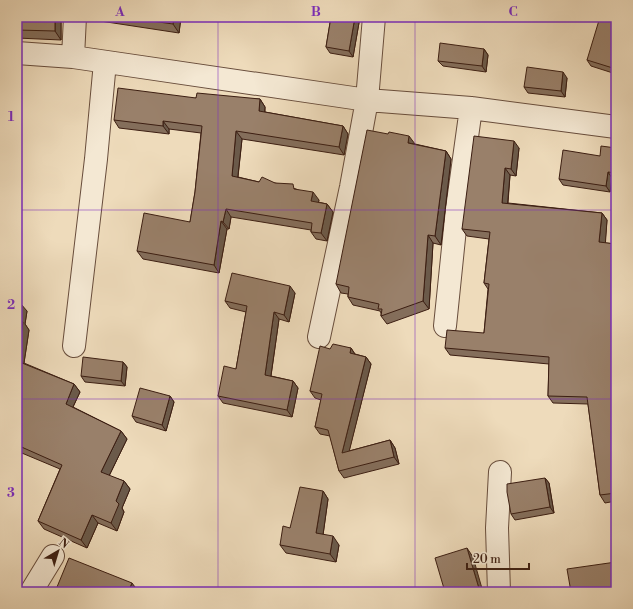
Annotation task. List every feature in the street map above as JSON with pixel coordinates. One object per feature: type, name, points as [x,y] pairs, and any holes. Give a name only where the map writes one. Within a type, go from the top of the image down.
[{"type":"street","points":[[72,57],[75,17]]},
{"type":"street","points":[[319,337],[351,187],[367,100],[374,17]]},
{"type":"street","points":[[17,53],[72,57],[367,100],[470,108],[616,127]]},
{"type":"street","points":[[74,346],[96,159],[105,62]]},
{"type":"street","points":[[446,326],[457,209],[470,108]]},
{"type":"street","points":[[499,592],[497,528],[500,472]]},
{"type":"street","points":[[31,592],[53,556]]},
{"type":"building","points":[[17,17],[55,17],[55,31],[17,30]]},
{"type":"building","points":[[123,17],[174,17],[173,24]]},
{"type":"building","points":[[331,17],[355,17],[349,51],[326,47]]},
{"type":"building","points":[[600,17],[616,17],[616,69],[587,60]]},
{"type":"building","points":[[440,43],[484,49],[482,66],[438,61]]},
{"type":"building","points":[[527,67],[563,72],[561,91],[524,87]]},
{"type":"building","points":[[118,88],[196,98],[197,93],[260,99],[259,111],[343,126],[339,147],[236,131],[232,176],[259,182],[262,177],[275,183],[293,184],[294,189],[313,192],[311,201],[327,204],[321,233],[311,232],[312,223],[226,209],[223,222],[221,221],[214,265],[137,251],[144,213],[190,222],[195,192],[202,126],[163,121],[163,126],[114,120]]},
{"type":"building","points":[[367,130],[409,136],[408,143],[446,151],[435,236],[428,235],[423,301],[381,316],[382,309],[378,309],[379,304],[348,297],[349,287],[336,284]]},
{"type":"building","points":[[474,136],[514,141],[511,169],[505,168],[502,203],[602,213],[599,242],[616,244],[616,493],[600,495],[587,397],[548,396],[549,357],[445,348],[447,330],[484,333],[489,284],[484,283],[490,232],[462,229]]},
{"type":"building","points":[[601,146],[616,148],[616,173],[608,172],[606,186],[559,179],[563,150],[600,156]]},
{"type":"building","points":[[232,273],[290,286],[284,315],[274,312],[265,375],[293,381],[287,410],[218,396],[224,366],[236,369],[247,306],[225,301]]},
{"type":"building","points":[[17,303],[21,304],[19,321],[23,322],[17,361]]},
{"type":"building","points":[[333,344],[351,348],[350,353],[366,357],[342,453],[390,440],[394,457],[339,471],[328,430],[315,427],[322,394],[310,391],[320,346],[330,349]]},
{"type":"building","points":[[83,357],[123,362],[121,381],[81,376]]},
{"type":"building","points":[[17,361],[74,384],[66,404],[121,431],[101,472],[124,481],[116,501],[119,504],[111,523],[92,515],[81,540],[38,521],[62,465],[17,445]]},
{"type":"building","points":[[140,388],[170,396],[162,425],[132,416]]},
{"type":"building","points":[[545,478],[550,507],[511,514],[507,484]]},
{"type":"building","points":[[300,487],[323,491],[316,533],[333,536],[330,554],[280,545],[283,526],[290,528]]},
{"type":"building","points":[[467,548],[480,592],[445,592],[435,558]]},
{"type":"building","points":[[69,558],[132,583],[128,592],[69,592],[57,587]]},
{"type":"building","points":[[616,562],[616,592],[571,592],[567,569]]}]
